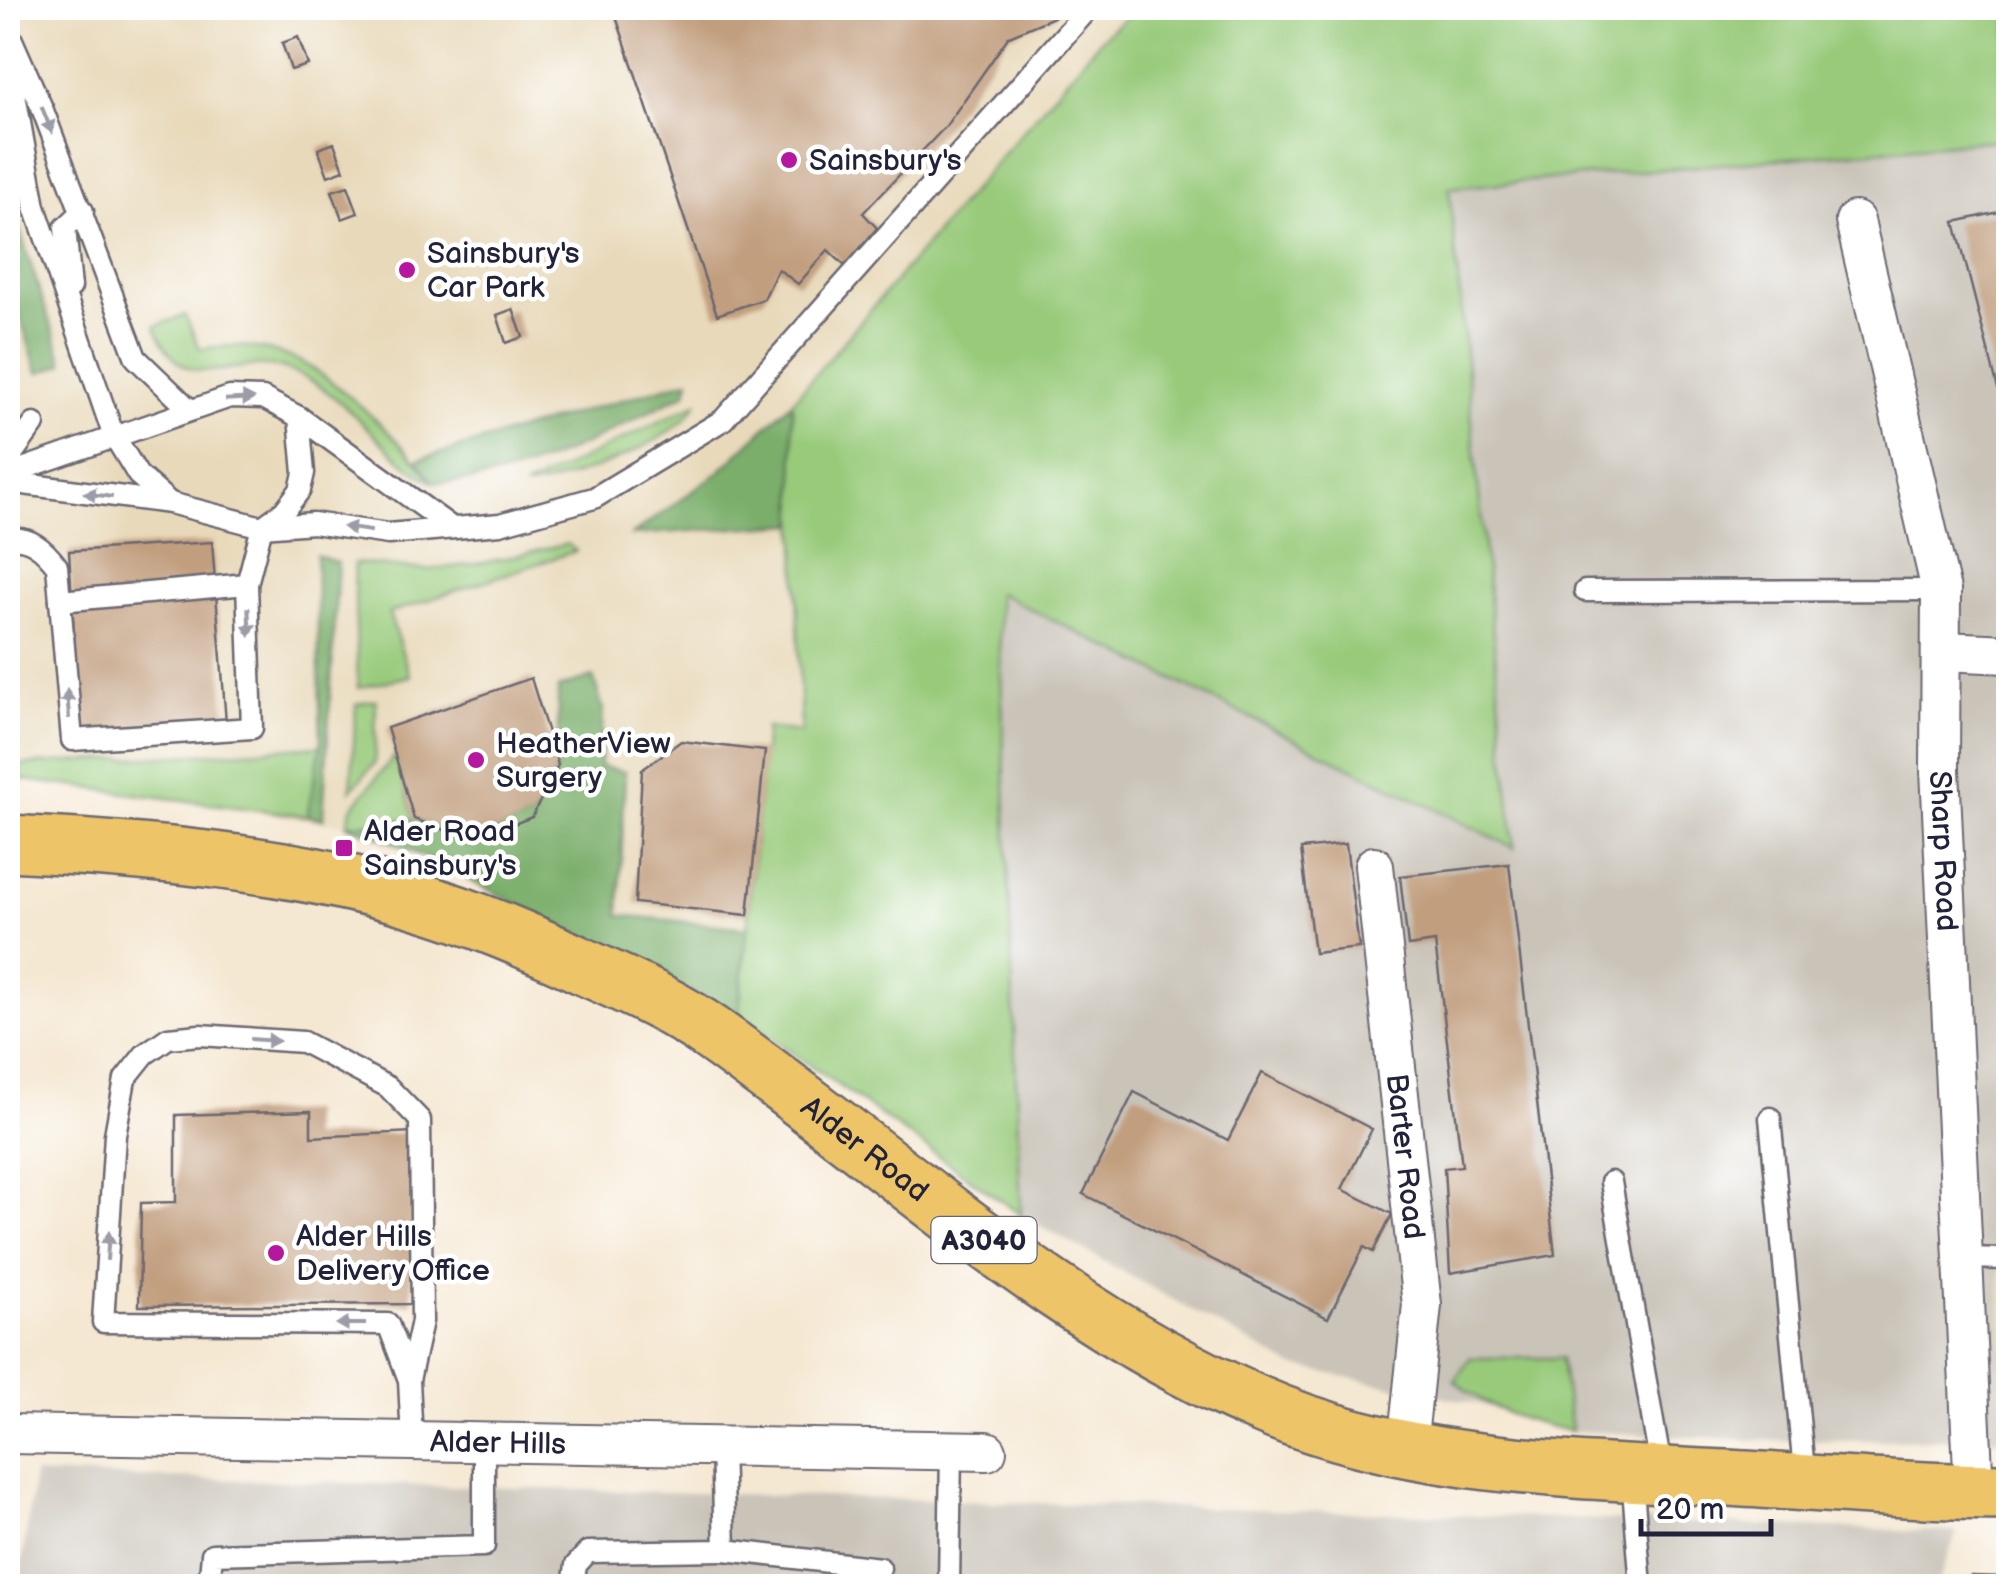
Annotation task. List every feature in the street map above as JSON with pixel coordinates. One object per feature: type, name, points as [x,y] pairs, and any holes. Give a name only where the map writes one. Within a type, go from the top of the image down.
[{"type":"main road","name":"Alder Road","points":[[8,843],[167,856],[352,884],[430,905],[575,962],[708,1031],[916,1190],[1090,1313],[1259,1405],[1468,1460],[1647,1474],[1991,1492]]},
{"type":"street","name":"Sharp Road","points":[[1855,221],[1941,590],[1940,769],[1963,1258],[1991,1492]]},
{"type":"street","points":[[1943,651],[2008,654]]},
{"type":"street","name":"Barter Road","points":[[1374,866],[1422,1305],[1408,1447]]},
{"type":"street","name":"Alder Hills","points":[[8,1434],[968,1450]]},
{"type":"lane","points":[[8,478],[170,503],[262,527],[312,523],[388,534],[500,524],[594,498],[723,420],[1089,8]]},
{"type":"lane","points":[[8,31],[136,358],[190,410]]},
{"type":"lane","points":[[8,55],[35,208],[113,434],[138,475],[170,503]]},
{"type":"lane","points":[[74,318],[65,228],[82,212]]},
{"type":"lane","points":[[8,478],[113,434],[230,397],[264,398],[299,417],[451,527]]},
{"type":"lane","points":[[8,539],[19,538],[43,548],[57,566],[72,740],[249,730],[253,724],[247,584],[262,527],[284,511],[300,490],[304,473],[299,417]]},
{"type":"lane","points":[[8,460],[34,424]]},
{"type":"lane","points":[[60,602],[247,584]]},
{"type":"lane","points":[[1584,591],[1941,590]]},
{"type":"lane","points":[[409,1380],[388,1324],[103,1322],[116,1135],[125,1079],[146,1054],[168,1038],[200,1035],[304,1042],[388,1087],[420,1120],[422,1321],[409,1380],[412,1441]]},
{"type":"lane","points":[[1770,1118],[1805,1482]]},
{"type":"lane","points":[[1611,1182],[1647,1474],[1641,1586]]},
{"type":"lane","points":[[1963,1258],[2008,1259]]},
{"type":"lane","points":[[209,1586],[212,1554],[484,1546],[484,1442]]},
{"type":"lane","points":[[722,1446],[725,1550]]},
{"type":"lane","points":[[949,1586],[968,1450]]},
{"type":"lane","points":[[573,1586],[576,1564],[588,1552],[599,1549],[725,1550],[880,1568]]},
{"type":"shaded area","points":[[8,8],[1136,8],[1101,39],[792,402],[801,733],[766,729],[738,1015],[397,844],[347,825],[42,782],[8,754]]},
{"type":"shaded area","points":[[2008,139],[2008,1218],[1997,1218],[2008,1439],[1776,1441],[1571,1431],[1536,1424],[1484,1405],[1292,1366],[1021,1215],[997,593],[1513,847],[1449,187]]},
{"type":"shaded area","points":[[1997,1217],[2008,1218],[2008,1408],[2007,1406]]},
{"type":"shaded area","points":[[34,1474],[1957,1532],[1937,1586],[19,1586]]},
{"type":"green space","points":[[1136,8],[2008,8],[2008,139],[1449,188],[1514,848],[998,593],[1021,1215],[739,1015],[766,728],[801,732],[792,402],[1101,39]]},
{"type":"green space","points":[[8,196],[64,364],[38,373],[8,279]]},
{"type":"green space","points":[[185,315],[200,349],[258,348],[308,366],[387,431],[432,482],[396,456],[331,395],[293,372],[272,366],[197,370],[182,364],[167,351],[155,326]]},
{"type":"green space","points":[[689,380],[686,393],[531,466],[466,481],[432,482],[417,460]]},
{"type":"green space","points":[[792,402],[795,524],[632,535],[719,472]]},
{"type":"green space","points":[[697,403],[667,433],[619,459],[523,488]]},
{"type":"green space","points":[[567,544],[576,551],[389,613],[410,676],[358,688],[354,563],[427,570],[483,563]]},
{"type":"green space","points":[[316,555],[338,563],[323,819],[307,816],[321,746]]},
{"type":"green space","points":[[593,677],[603,709],[600,766],[625,772],[619,915],[747,928],[738,1015],[397,844],[347,825],[414,819],[473,840],[532,817],[558,765],[558,688]]},
{"type":"green space","points":[[376,700],[375,763],[351,790],[356,704]]},
{"type":"green space","points":[[321,746],[307,816],[8,778],[8,754],[21,765]]},
{"type":"green space","points":[[395,755],[414,819],[347,825],[351,809]]},
{"type":"green space","points":[[1470,1358],[1561,1358],[1571,1431],[1509,1414],[1468,1391],[1455,1381]]},
{"type":"building","name":"Sainsbury's","points":[[613,8],[1060,8],[1054,17],[1009,36],[946,126],[863,213],[877,228],[845,266],[828,250],[798,284],[778,269],[764,299],[717,315]]},
{"type":"building","points":[[298,37],[308,65],[291,70],[282,43]]},
{"type":"building","points":[[334,143],[344,170],[328,176],[318,149]]},
{"type":"building","points":[[348,186],[358,213],[342,219],[332,191]]},
{"type":"building","points":[[2008,210],[2008,424],[2007,424],[1955,222]]},
{"type":"building","points":[[513,309],[523,337],[506,343],[497,315]]},
{"type":"building","points":[[212,542],[226,723],[80,732],[69,551]]},
{"type":"building","points":[[11,621],[12,662],[8,662]]},
{"type":"building","name":"HeatherView Surgery","points":[[531,678],[558,765],[532,817],[473,840],[414,819],[387,728]]},
{"type":"building","points":[[681,741],[765,751],[748,915],[635,903],[642,770]]},
{"type":"building","points":[[1346,844],[1359,948],[1314,953],[1301,849]]},
{"type":"building","points":[[1509,864],[1555,1255],[1450,1273],[1444,1168],[1462,1166],[1435,942],[1408,946],[1400,876]]},
{"type":"building","points":[[1262,1073],[1372,1129],[1342,1189],[1392,1214],[1373,1252],[1364,1247],[1328,1318],[1083,1194],[1134,1092],[1228,1140]]},
{"type":"building","name":"Alder Hills Delivery Office","points":[[311,1111],[311,1137],[413,1132],[412,1304],[139,1306],[141,1203],[176,1202],[176,1115]]},
{"type":"building","points":[[1971,1576],[2008,1577],[2008,1586],[1970,1586]]},
{"type":"place","name":"Sainsbury's","points":[[789,160]]},
{"type":"place","name":"Sainsbury's Car Park","points":[[407,270]]},
{"type":"place","name":"HeatherView Surgery","points":[[476,760]]},
{"type":"place","name":"Alder Road Sainsbury's","points":[[344,848]]},
{"type":"place","name":"Alder Hills Delivery Office","points":[[276,1253]]}]
